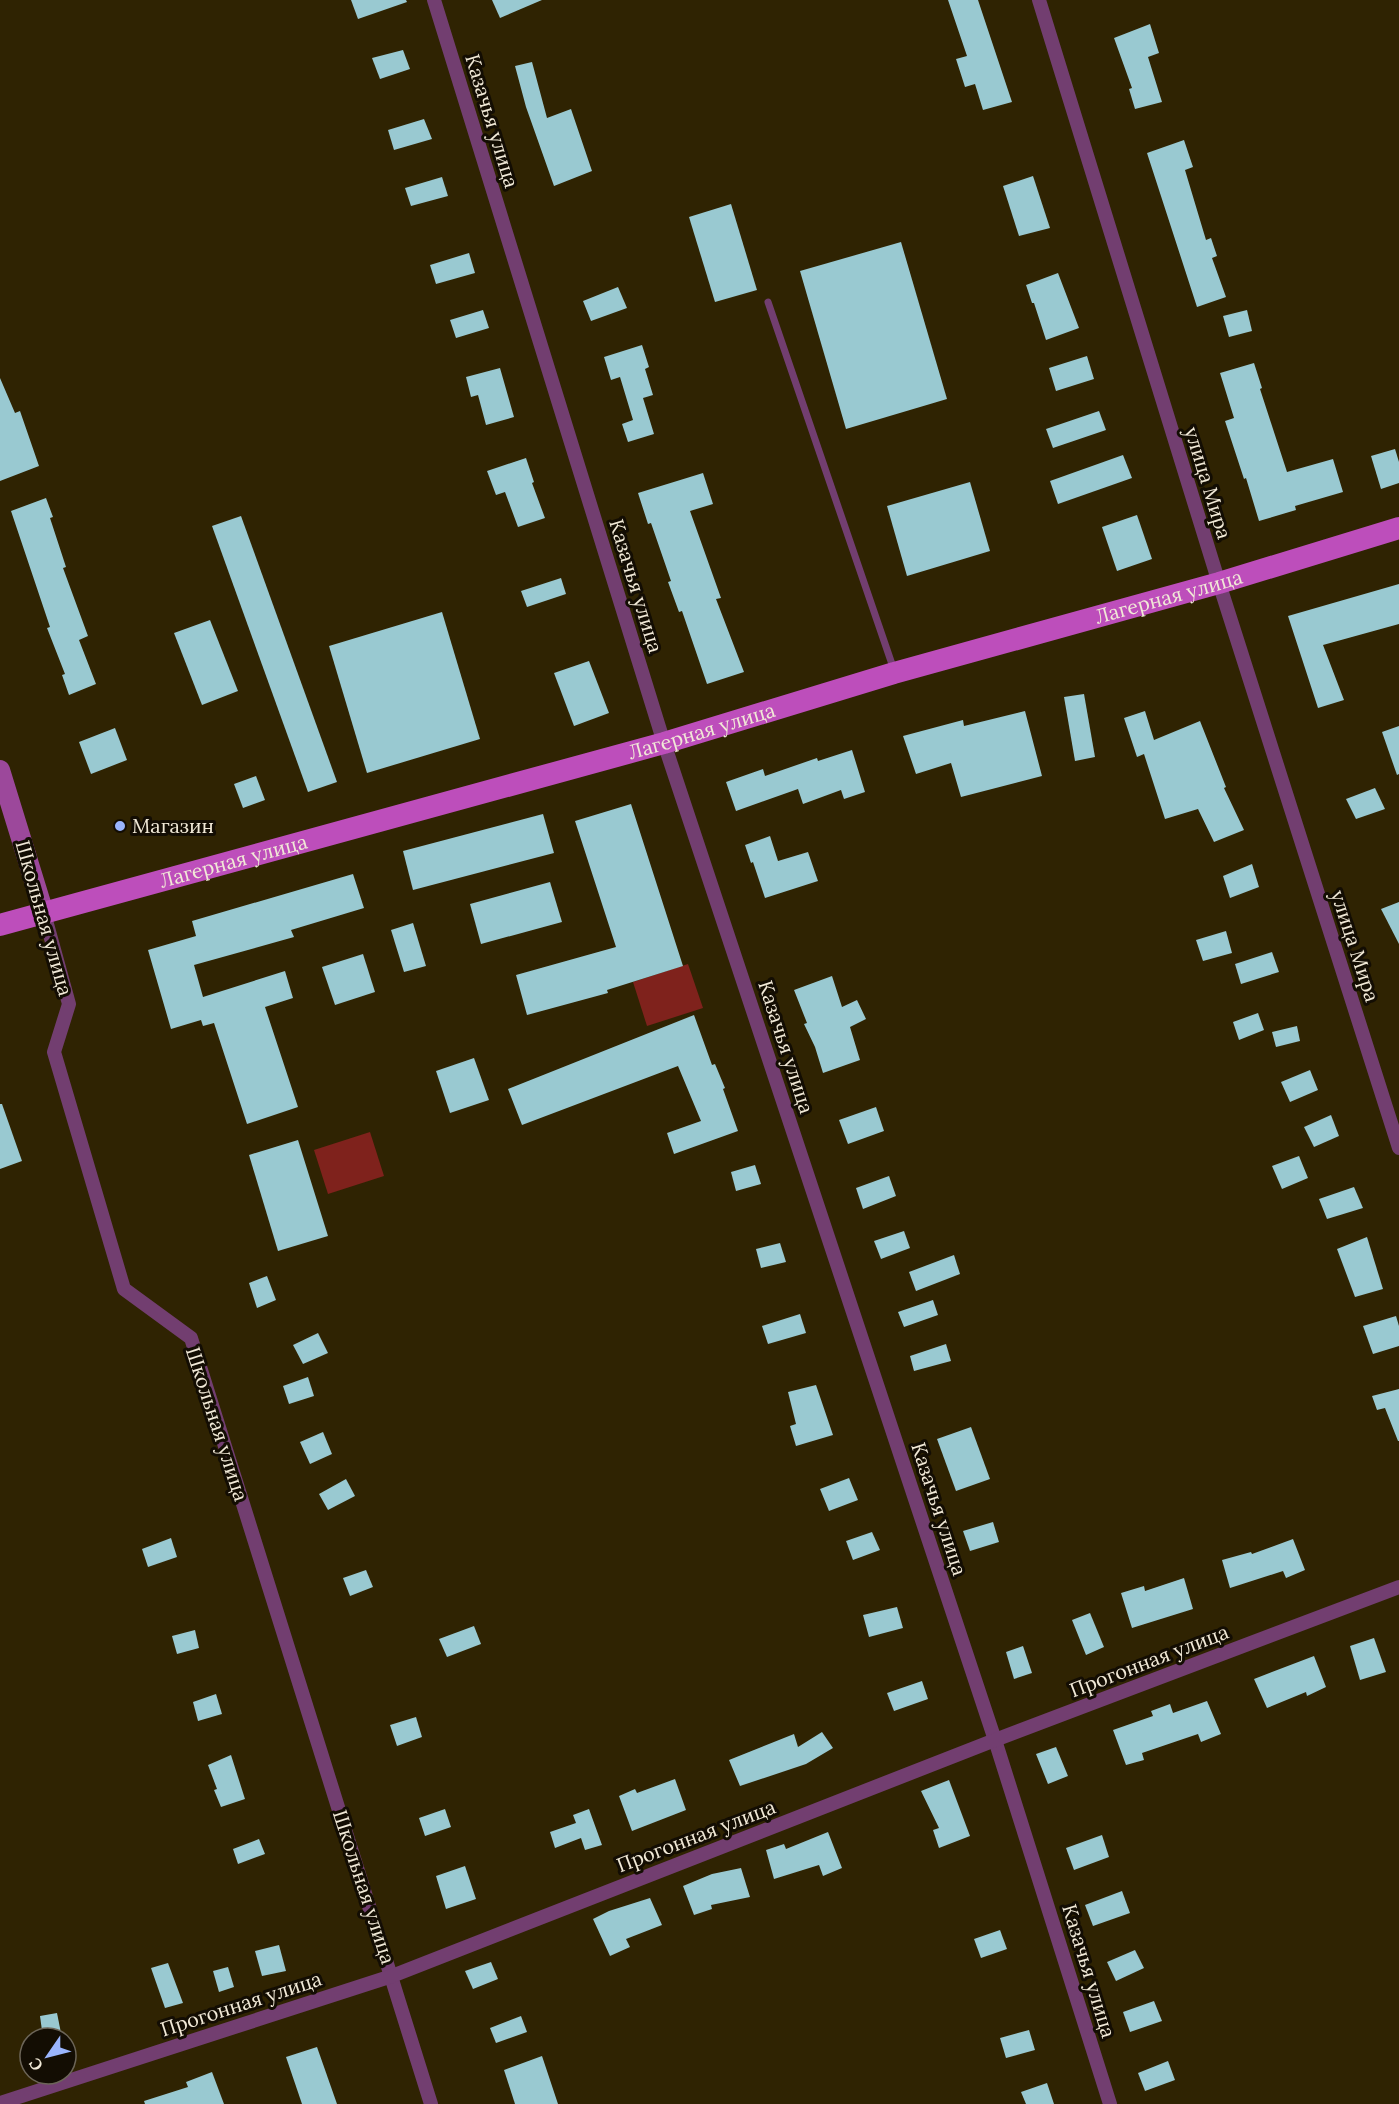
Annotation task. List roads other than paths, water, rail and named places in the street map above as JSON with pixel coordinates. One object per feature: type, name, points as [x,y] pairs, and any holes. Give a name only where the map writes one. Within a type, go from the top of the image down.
[{"type":"main road","name":"Лагерная улица","points":[[0,925],[664,743],[894,673],[1219,583],[1399,528]]},
{"type":"street","name":"Казачья улица","points":[[435,0],[664,743],[995,1740],[1110,2104]]},
{"type":"street","name":"улица Мира","points":[[1039,0],[1219,583],[1399,1148]]},
{"type":"street","name":"Школьная улица","points":[[0,770],[69,1004],[54,1052],[124,1289],[191,1338],[431,2104]]},
{"type":"street","name":"Прогонная улица","points":[[0,2103],[392,1976],[995,1740],[1399,1587]]},
{"type":"lane","points":[[768,302],[894,673]]},
{"type":"place","name":"Магазин","points":[[120,826]]}]
